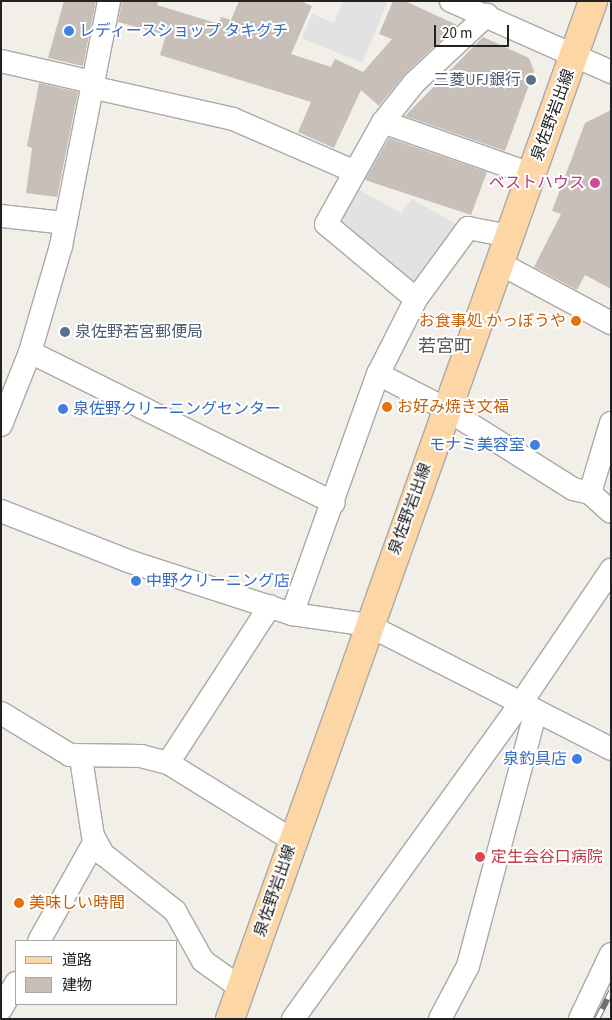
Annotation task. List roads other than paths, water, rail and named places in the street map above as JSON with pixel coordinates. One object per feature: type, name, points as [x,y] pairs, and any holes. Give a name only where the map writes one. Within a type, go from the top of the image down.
[{"type":"main road","name":"泉佐野岩出線","points":[[230,1019],[368,625],[593,1]]},
{"type":"street","points":[[1,426],[30,352],[65,224],[91,84],[109,1]]},
{"type":"street","points":[[451,1],[487,15],[611,72]]},
{"type":"street","points":[[416,299],[326,224],[353,171],[383,122],[414,83],[487,15]]},
{"type":"street","points":[[1,61],[233,118],[353,171]]},
{"type":"street","points":[[383,122],[531,174]]},
{"type":"street","points":[[1,216],[65,224]]},
{"type":"street","points":[[292,614],[334,503],[378,374],[416,299],[468,228],[509,236]]},
{"type":"street","points":[[499,263],[611,323]]},
{"type":"street","points":[[30,352],[334,503]]},
{"type":"street","points":[[378,374],[446,409],[572,489],[590,493],[611,512]]},
{"type":"street","points":[[590,493],[611,423]]},
{"type":"street","points":[[1,511],[128,561],[292,614],[368,625],[611,749]]},
{"type":"street","points":[[293,1019],[529,707],[611,570]]},
{"type":"street","points":[[168,763],[270,606]]},
{"type":"street","points":[[440,1019],[468,966],[529,707]]},
{"type":"street","points":[[1,713],[81,758],[141,756],[168,763],[292,840]]},
{"type":"street","points":[[81,758],[83,788],[96,841],[117,869],[175,911],[203,961],[241,988]]},
{"type":"street","points":[[40,940],[96,841]]},
{"type":"street","points":[[580,1019],[611,954]]},
{"type":"street","points":[[1,1010],[15,985]]},
{"type":"railway","points":[[597,1019],[611,991]]},
{"type":"place","name":"レディースショップ タキグチ","points":[[69,31]]},
{"type":"place","name":"三菱UFJ銀行","points":[[531,80]]},
{"type":"place","name":"ベストハウス","points":[[595,183]]},
{"type":"place","name":"お食事処 かっぽうや","points":[[576,321]]},
{"type":"place","name":"泉佐野若宮郵便局","points":[[65,332]]},
{"type":"place","name":"お好み焼き文福","points":[[387,407]]},
{"type":"place","name":"泉佐野クリーニングセンター","points":[[63,409]]},
{"type":"place","name":"モナミ美容室","points":[[535,445]]},
{"type":"place","name":"中野クリーニング店","points":[[136,581]]},
{"type":"place","name":"泉釣具店","points":[[577,759]]},
{"type":"place","name":"定生会谷口病院","points":[[480,857]]},
{"type":"place","name":"美味しい時間","points":[[19,903]]},
{"type":"district","name":"若宮町","points":[[445,347]]}]
